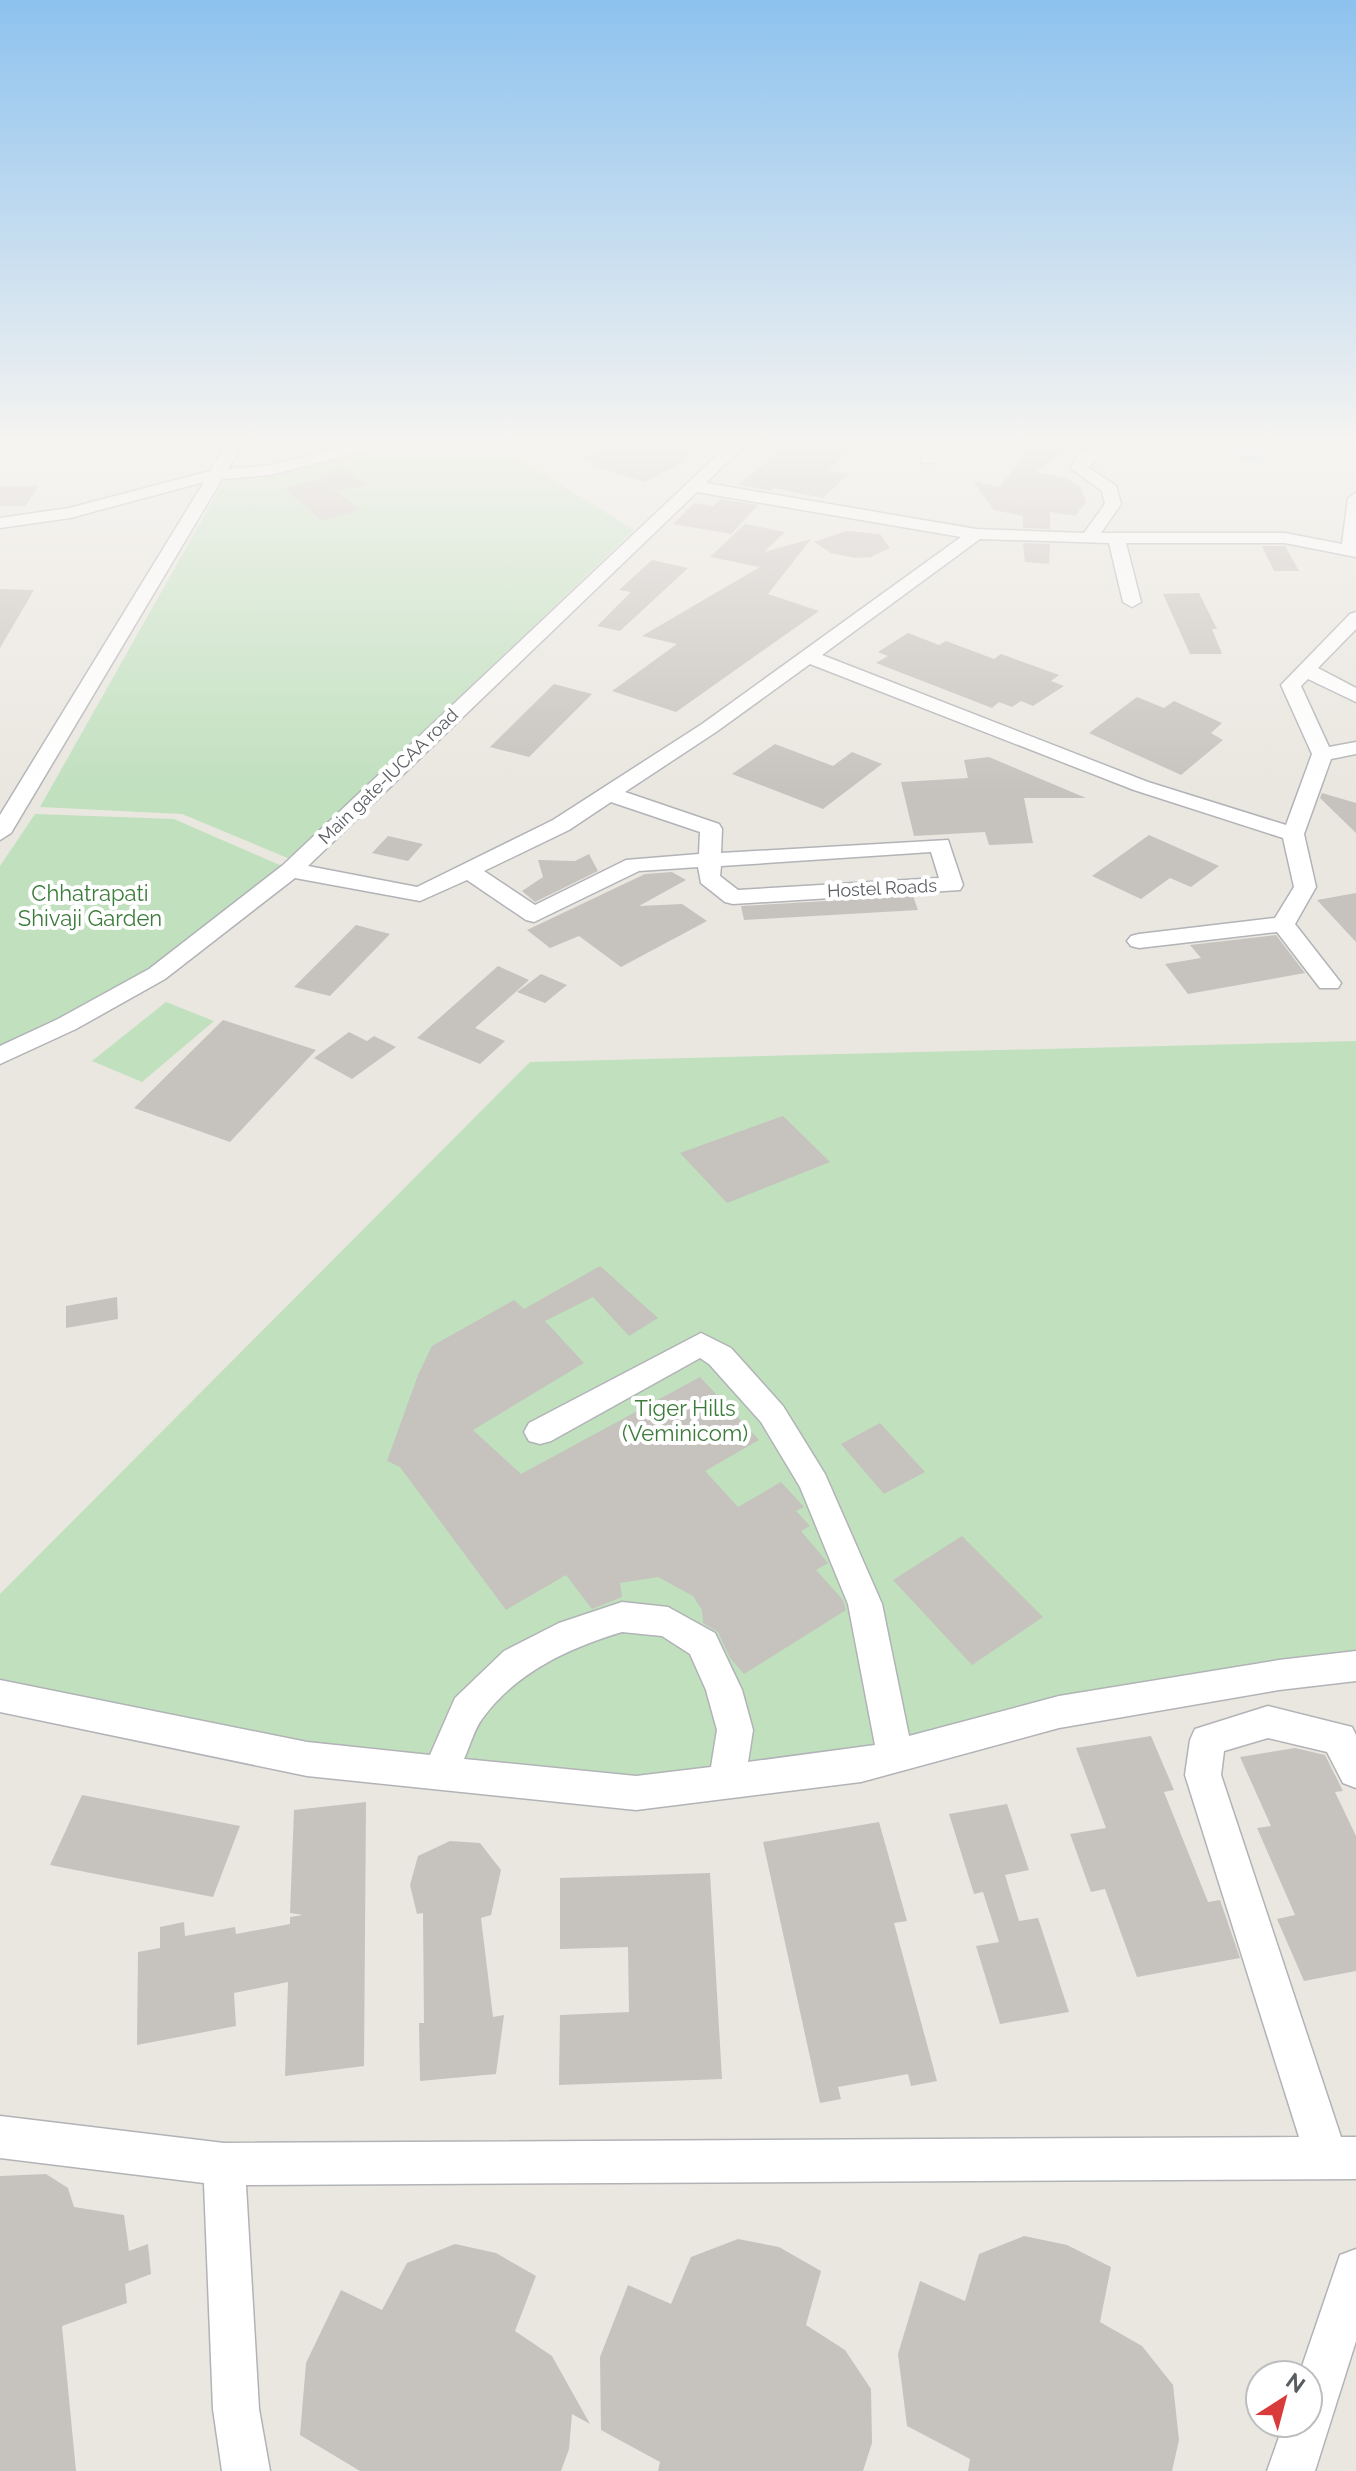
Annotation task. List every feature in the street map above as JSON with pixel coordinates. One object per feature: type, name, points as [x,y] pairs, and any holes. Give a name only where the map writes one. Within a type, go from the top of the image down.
[{"type":"street","points":[[0,833],[162,560]]},
{"type":"street","name":"Main gate-IUCAA road","points":[[0,1056],[67,1024],[157,974],[291,870],[614,560]]},
{"type":"street","points":[[291,870],[420,894],[561,825],[709,728],[940,560]]},
{"type":"street","points":[[1122,560],[1132,602]]},
{"type":"street","points":[[1283,924],[1305,887],[1293,834],[1322,754],[1291,685],[1356,618]]},
{"type":"street","points":[[807,656],[1141,786],[1293,834]]},
{"type":"street","points":[[1306,670],[1356,696]]},
{"type":"street","points":[[1322,754],[1356,748]]},
{"type":"street","points":[[609,794],[711,829],[709,859]]},
{"type":"street","name":"Hostel Roads","points":[[468,870],[534,915],[634,865],[709,859],[940,845],[952,885],[904,885],[733,897],[709,878],[709,859]]},
{"type":"street","points":[[1139,941],[1283,924]]},
{"type":"street","points":[[1283,924],[1329,983]]},
{"type":"street","points":[[540,1432],[701,1344],[720,1356],[772,1414],[814,1483],[865,1604],[895,1756]]},
{"type":"street","points":[[440,1773],[468,1709],[516,1662],[571,1633],[622,1617],[668,1622],[703,1644],[724,1690],[735,1730],[727,1781]]},
{"type":"street","points":[[0,1696],[307,1759],[636,1793],[861,1765],[1059,1712],[1279,1675],[1356,1666]]},
{"type":"street","points":[[0,2137],[224,2164],[1342,2158],[1203,1775],[1208,1740],[1268,1722],[1339,1738],[1356,1771]]},
{"type":"street","points":[[224,2164],[236,2409],[246,2471]]},
{"type":"street","points":[[1324,2369],[1356,2271]]},
{"type":"street","points":[[1291,2471],[1301,2439]]},
{"type":"green space","points":[[179,560],[602,560],[290,859],[182,814],[40,807]]},
{"type":"green space","name":"Chhatrapati Shivaji Garden","points":[[35,814],[174,819],[291,870],[157,974],[0,1045],[0,866]]},
{"type":"green space","points":[[166,1002],[214,1021],[142,1082],[92,1061]]},
{"type":"green space","name":"Tiger Hills (Veminicom)","points":[[1356,1041],[1356,1666],[636,1793],[0,1696],[0,1594],[530,1062]]},
{"type":"building","points":[[652,560],[688,568],[620,631],[597,626],[631,592],[619,590]]},
{"type":"building","points":[[727,560],[794,560],[768,594],[819,611],[676,712],[612,691],[677,644],[642,636],[760,567]]},
{"type":"building","points":[[1025,560],[1049,560],[1049,564]]},
{"type":"building","points":[[1269,560],[1293,560],[1299,571],[1274,571]]},
{"type":"building","points":[[0,589],[34,590],[0,648]]},
{"type":"building","points":[[1199,593],[1217,629],[1212,629],[1222,654],[1190,654],[1163,594]]},
{"type":"building","points":[[908,633],[939,645],[946,641],[994,659],[1001,654],[1059,675],[1051,681],[1064,686],[1033,706],[1021,701],[1012,707],[999,702],[992,708],[876,663],[888,656],[878,652]]},
{"type":"building","points":[[554,684],[592,694],[529,757],[490,747]]},
{"type":"building","points":[[1137,697],[1164,708],[1174,701],[1222,723],[1211,733],[1223,740],[1181,775],[1089,733]]},
{"type":"building","points":[[775,744],[833,766],[852,752],[882,764],[823,809],[732,774]]},
{"type":"building","points":[[989,757],[1086,798],[1024,798],[1033,843],[989,845],[985,832],[914,836],[901,782],[968,778],[964,760]]},
{"type":"building","points":[[1322,793],[1356,803],[1356,833],[1320,798]]},
{"type":"building","points":[[1149,835],[1219,866],[1191,887],[1170,878],[1141,899],[1092,876]]},
{"type":"building","points":[[388,836],[423,844],[408,861],[372,853]]},
{"type":"building","points":[[589,854],[598,871],[535,902],[522,891],[543,877],[538,860],[575,861]]},
{"type":"building","points":[[672,872],[686,880],[639,906],[682,904],[707,921],[621,967],[579,936],[550,948],[527,930],[645,874]]},
{"type":"building","points":[[1356,893],[1356,942],[1317,900]]},
{"type":"building","points":[[913,896],[918,910],[744,920],[741,906]]},
{"type":"building","points":[[356,925],[390,934],[330,996],[294,987]]},
{"type":"building","points":[[1276,935],[1305,973],[1188,994],[1165,964],[1201,958],[1190,945]]},
{"type":"building","points":[[498,966],[529,980],[475,1028],[505,1041],[480,1064],[417,1038]]},
{"type":"building","points":[[541,974],[567,985],[545,1003],[517,992]]},
{"type":"building","points":[[223,1020],[316,1050],[230,1142],[134,1108]]},
{"type":"building","points":[[349,1032],[367,1041],[374,1036],[396,1047],[352,1079],[314,1058]]},
{"type":"building","points":[[783,1116],[830,1162],[727,1203],[680,1153]]},
{"type":"building","points":[[600,1266],[658,1318],[629,1336],[593,1297],[545,1321],[584,1363],[473,1430],[521,1474],[700,1377],[759,1440],[705,1471],[738,1507],[781,1482],[804,1507],[796,1511],[810,1526],[801,1531],[828,1563],[816,1570],[843,1600],[846,1610],[744,1674],[730,1658],[718,1632],[703,1623],[702,1610],[693,1596],[658,1577],[620,1583],[622,1597],[592,1609],[566,1575],[506,1610],[400,1467],[387,1461],[418,1375],[432,1346],[514,1300],[524,1309]]},
{"type":"building","points":[[117,1297],[118,1319],[66,1328],[66,1306]]},
{"type":"building","points":[[880,1423],[925,1472],[884,1494],[841,1444]]},
{"type":"building","points":[[962,1536],[1043,1617],[972,1665],[893,1580]]},
{"type":"building","points":[[1151,1736],[1174,1790],[1164,1792],[1208,1902],[1220,1900],[1240,1958],[1137,1977],[1105,1889],[1091,1892],[1070,1834],[1106,1828],[1076,1748]]},
{"type":"building","points":[[1295,1748],[1325,1755],[1343,1791],[1335,1792],[1356,1836],[1356,1971],[1304,1981],[1277,1919],[1295,1915],[1257,1828],[1271,1826],[1240,1757]]},
{"type":"building","points":[[82,1795],[240,1826],[213,1897],[50,1865]]},
{"type":"building","points":[[366,1802],[364,2066],[285,2076],[288,1982],[234,1993],[236,2026],[137,2045],[138,1952],[160,1948],[160,1927],[184,1922],[185,1936],[235,1927],[236,1934],[290,1924],[290,1917],[303,1915],[290,1913],[294,1810]]},
{"type":"building","points":[[1007,1804],[1029,1870],[1005,1875],[1019,1921],[1038,1918],[1069,2012],[1000,2024],[976,1946],[999,1942],[983,1892],[974,1894],[949,1814]]},
{"type":"building","points":[[879,1822],[907,1921],[894,1923],[937,2081],[911,2086],[908,2074],[838,2087],[841,2099],[820,2103],[763,1842]]},
{"type":"building","points":[[450,1841],[480,1843],[501,1870],[491,1915],[481,1918],[493,2017],[504,2015],[496,2074],[420,2081],[419,2023],[424,2023],[423,1913],[417,1914],[410,1885],[418,1856]]},
{"type":"building","points":[[710,1873],[722,2079],[559,2085],[560,2015],[629,2012],[628,1947],[560,1949],[560,1878]]},
{"type":"building","points":[[46,2174],[68,2188],[74,2207],[124,2215],[129,2251],[148,2244],[151,2274],[125,2284],[127,2303],[62,2326],[76,2471],[0,2471],[0,2176]]},
{"type":"building","points":[[1024,2236],[1067,2245],[1111,2267],[1100,2322],[1142,2346],[1173,2385],[1179,2440],[1172,2471],[968,2471],[970,2459],[907,2426],[898,2354],[920,2281],[965,2301],[979,2254]]},
{"type":"building","points":[[738,2239],[779,2247],[821,2271],[806,2325],[845,2350],[871,2389],[872,2443],[863,2471],[658,2471],[660,2462],[601,2430],[600,2357],[628,2285],[671,2304],[691,2257]]},
{"type":"building","points":[[455,2244],[496,2253],[536,2276],[515,2331],[552,2356],[590,2424],[572,2414],[569,2449],[561,2471],[360,2471],[300,2435],[306,2363],[341,2290],[382,2310],[407,2263]]}]
